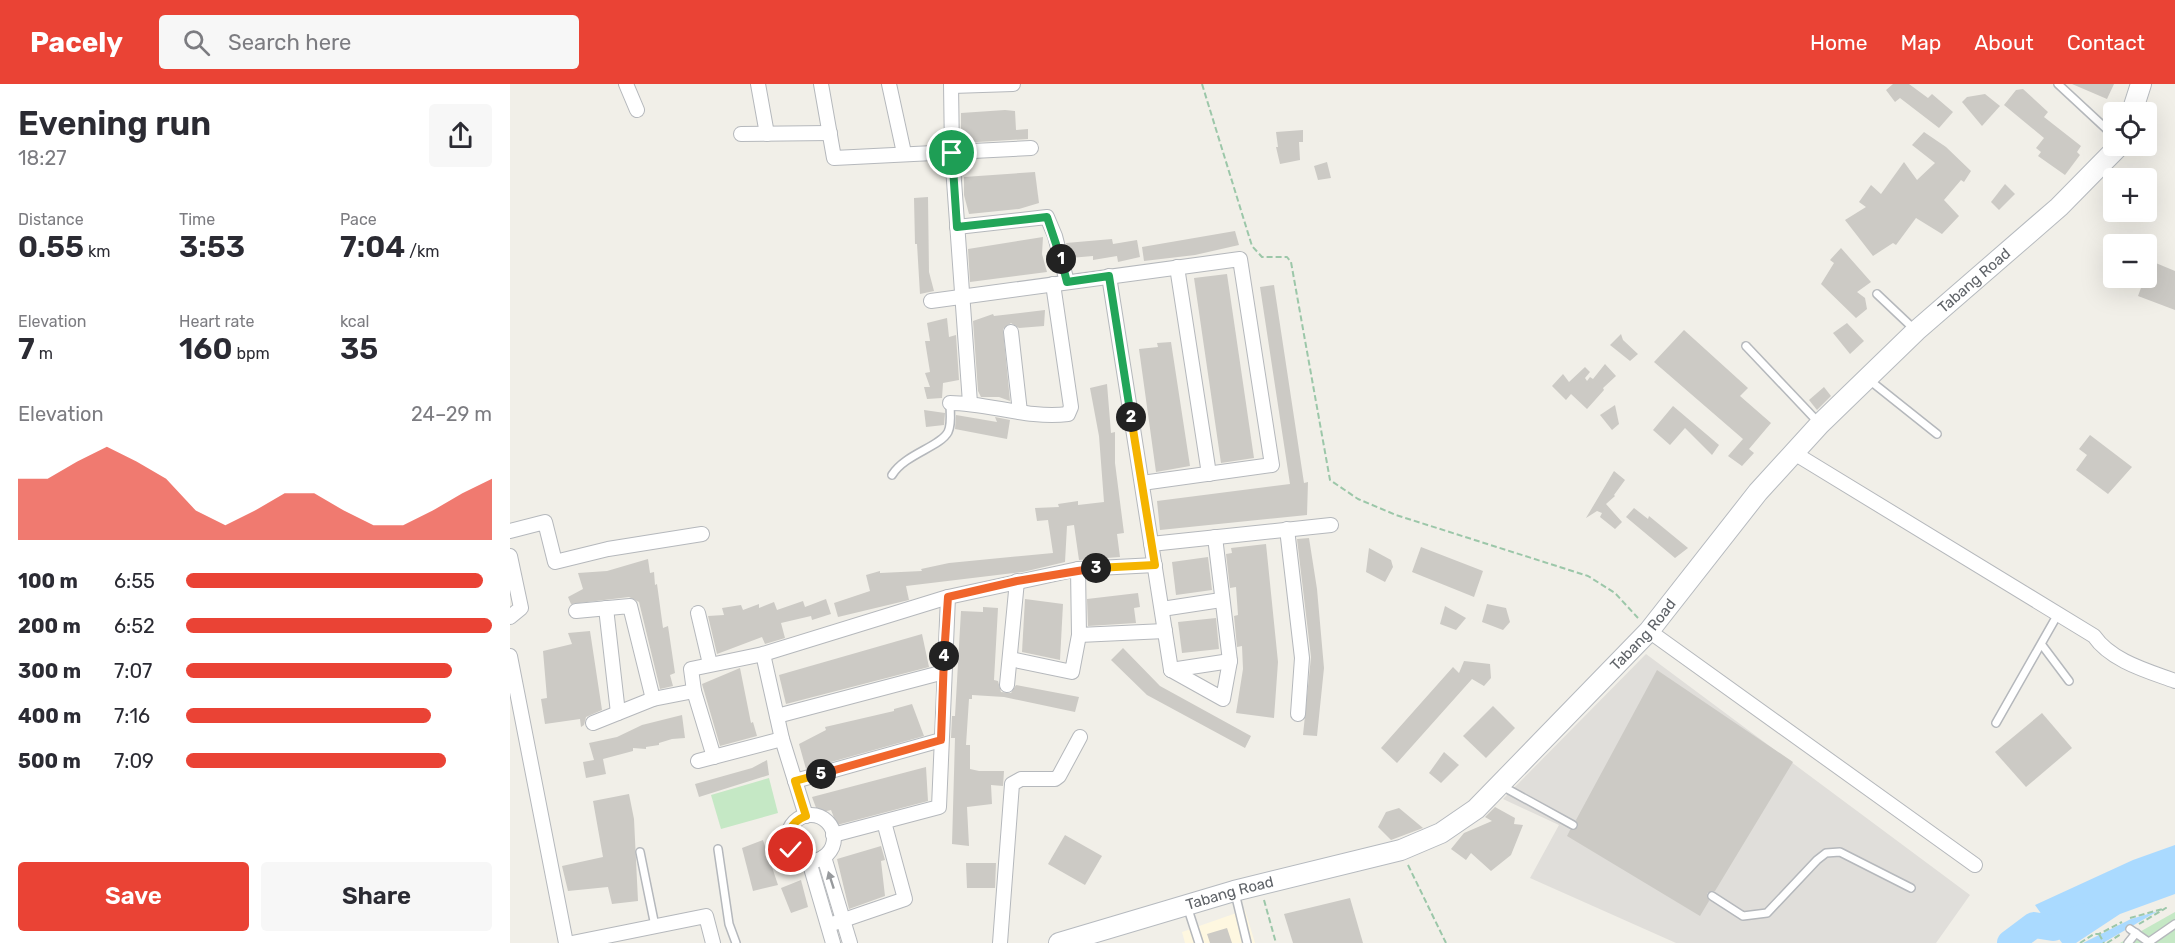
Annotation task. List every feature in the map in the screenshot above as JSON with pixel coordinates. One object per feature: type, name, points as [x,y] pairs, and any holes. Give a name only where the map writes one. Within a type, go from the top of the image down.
[{"type":"main road","points":[[2135,102],[2141,84]]},
{"type":"main road","name":"Tabang Road","points":[[1059,943],[1234,891],[1401,850],[1441,833],[1476,809],[1649,631],[1758,492],[1820,424],[1916,330],[2059,207],[2109,156]]},
{"type":"street","points":[[626,84],[637,110]]},
{"type":"street","points":[[758,84],[767,134]]},
{"type":"street","points":[[821,84],[834,158],[1031,148]]},
{"type":"street","points":[[889,84],[904,153]]},
{"type":"street","points":[[970,403],[952,153],[951,85],[1013,84]]},
{"type":"street","points":[[741,134],[830,133]]},
{"type":"street","points":[[950,404],[970,403],[1059,416],[1068,414],[1071,407],[1060,283],[1047,217],[957,227]]},
{"type":"street","points":[[932,301],[1240,259],[1272,465],[1142,483]]},
{"type":"street","points":[[1177,267],[1209,474]]},
{"type":"street","points":[[1109,276],[1171,670]]},
{"type":"street","points":[[1011,332],[1020,412]]},
{"type":"street","points":[[1794,453],[2094,636],[2100,645],[2131,664],[2175,681]]},
{"type":"street","points":[[510,531],[545,522],[555,562],[609,549],[702,534]]},
{"type":"street","points":[[1151,544],[1331,525]]},
{"type":"street","points":[[1287,529],[1302,658],[1298,714]]},
{"type":"street","points":[[1171,670],[1223,699],[1230,661],[1215,537]]},
{"type":"street","points":[[510,556],[521,608],[510,617]]},
{"type":"street","points":[[714,757],[694,691],[691,669],[763,654],[948,597],[1017,581],[1078,569],[1155,565]]},
{"type":"street","points":[[1010,659],[1072,672],[1079,635],[1078,569]]},
{"type":"street","points":[[1007,685],[1017,581]]},
{"type":"street","points":[[833,835],[939,807],[948,597]]},
{"type":"street","points":[[1162,609],[1221,600]]},
{"type":"street","points":[[576,611],[630,606],[652,699]]},
{"type":"street","points":[[606,608],[618,713]]},
{"type":"street","points":[[698,613],[710,664]]},
{"type":"street","points":[[1079,635],[1165,631]]},
{"type":"street","points":[[1649,631],[1975,866]]},
{"type":"street","points":[[763,654],[782,740],[806,816]]},
{"type":"street","points":[[510,656],[566,943]]},
{"type":"street","points":[[1171,670],[1230,661]]},
{"type":"street","points":[[777,716],[944,672]]},
{"type":"street","points":[[592,723],[652,699],[694,691]]},
{"type":"street","points":[[1000,943],[1012,784],[1021,779],[1055,779],[1059,776],[1080,737]]},
{"type":"street","points":[[698,761],[782,740]]},
{"type":"street","points":[[795,781],[941,740]]},
{"type":"street","points":[[806,816],[824,820],[833,835],[831,850],[824,857],[809,861],[796,856],[789,844],[788,836],[794,823],[806,816]]},
{"type":"street","points":[[829,925],[905,899],[884,822]]},
{"type":"street","points":[[824,857],[850,943]]},
{"type":"street","points":[[809,861],[833,943]]},
{"type":"street","points":[[572,943],[706,916],[713,943]]},
{"type":"lane","points":[[2058,84],[2103,126]]},
{"type":"lane","points":[[1877,294],[1916,330]]},
{"type":"lane","points":[[1746,346],[1820,424]]},
{"type":"lane","points":[[1867,378],[1937,434]]},
{"type":"lane","points":[[892,475],[906,459],[943,438],[949,430],[950,404]]},
{"type":"lane","points":[[1996,723],[2058,614]]},
{"type":"lane","points":[[2042,645],[2069,681]]},
{"type":"lane","points":[[1499,784],[1573,825]]},
{"type":"lane","points":[[718,849],[729,924],[736,943]]},
{"type":"lane","points":[[640,852],[655,926]]},
{"type":"lane","points":[[1713,896],[1743,916],[1767,913],[1816,860],[1826,853],[1840,852],[1911,888]]},
{"type":"lane","points":[[1234,891],[1247,943]]},
{"type":"lane","points":[[1187,906],[1199,943]]},
{"type":"lane","points":[[2128,943],[2133,931],[2149,943],[2175,925]]},
{"type":"path","points":[[1202,84],[1252,246],[1262,257],[1287,257],[1292,262],[1330,480],[1358,499],[1396,516],[1588,576],[1615,593],[1649,631]]},
{"type":"path","points":[[1401,850],[1446,943]]},
{"type":"path","points":[[1260,885],[1276,943]]},
{"type":"path","points":[[2080,943],[2094,934],[2099,935],[2104,943]]},
{"type":"shaded area","points":[[1646,654],[1970,895],[1936,943],[1676,943],[1530,878],[1559,825],[1503,799]]},
{"type":"shaded area","points":[[1245,910],[1255,943],[1185,943],[1182,932]]},
{"type":"green space","points":[[769,778],[778,813],[721,829],[711,795]]},
{"type":"green space","points":[[2175,912],[2175,943],[2120,943]]},
{"type":"water","points":[[2175,845],[2175,894],[2120,914],[2076,943],[2062,943],[2035,905],[2133,860]]},
{"type":"water","points":[[2158,911],[2103,943],[2083,943],[2131,919]]},
{"type":"building","points":[[1893,84],[1909,84],[1928,98],[1932,94],[1953,112],[1939,128],[1900,98],[1895,102],[1886,90]]},
{"type":"building","points":[[2072,84],[2114,84],[2107,99]]},
{"type":"building","points":[[2023,89],[2048,112],[2044,117],[2081,146],[2077,152],[2080,155],[2065,175],[2038,156],[2041,152],[2036,148],[2044,138],[2004,105],[2016,90]]},
{"type":"building","points":[[1985,94],[2000,106],[1982,126],[1962,102],[1967,97]]},
{"type":"building","points":[[1015,111],[1016,130],[1028,129],[1028,139],[961,143],[961,113]]},
{"type":"building","points":[[1303,130],[1303,142],[1299,142],[1300,160],[1280,164],[1276,147],[1278,147],[1276,132]]},
{"type":"building","points":[[1924,132],[1946,147],[1971,171],[1964,182],[1961,180],[1944,200],[1959,216],[1942,234],[1916,218],[1896,245],[1893,243],[1873,256],[1845,220],[1866,207],[1859,202],[1871,185],[1881,194],[1904,162],[1917,180],[1935,163],[1912,145]]},
{"type":"building","points":[[1327,162],[1331,178],[1318,180],[1314,166]]},
{"type":"building","points":[[1035,172],[1039,203],[1019,209],[969,214],[964,195],[964,177]]},
{"type":"building","points":[[2005,184],[2015,194],[1999,210],[1991,202]]},
{"type":"building","points":[[928,197],[929,272],[934,291],[920,294],[917,244],[915,244],[914,198]]},
{"type":"building","points":[[1235,231],[1239,245],[1195,255],[1144,261],[1142,247]]},
{"type":"building","points":[[1043,237],[1042,254],[1047,272],[970,282],[968,249]]},
{"type":"building","points":[[1112,239],[1113,244],[1137,240],[1140,257],[1118,262],[1117,256],[1093,260],[1093,256],[1070,258],[1066,243]]},
{"type":"building","points":[[1841,248],[1871,282],[1857,292],[1865,298],[1867,309],[1856,318],[1821,284],[1834,263],[1830,260]]},
{"type":"building","points":[[2157,264],[2175,271],[2175,310],[2138,296],[2141,288],[2157,288]]},
{"type":"building","points":[[1227,274],[1254,458],[1221,463],[1194,278]]},
{"type":"building","points":[[1274,285],[1304,483],[1308,482],[1307,515],[1160,530],[1157,501],[1290,484],[1260,287]]},
{"type":"building","points":[[1045,310],[1044,326],[1019,328],[1011,323],[1003,329],[1010,401],[999,397],[981,397],[978,391],[973,321],[993,314],[994,316]]},
{"type":"building","points":[[947,318],[949,337],[956,335],[959,380],[943,383],[942,398],[927,399],[924,387],[930,387],[925,373],[930,372],[925,341],[930,341],[927,323]]},
{"type":"building","points":[[1847,323],[1864,341],[1850,354],[1833,333]]},
{"type":"building","points":[[1684,330],[1748,388],[1740,396],[1771,423],[1749,449],[1754,453],[1742,466],[1728,456],[1743,439],[1654,362]]},
{"type":"building","points":[[1621,334],[1623,340],[1638,354],[1630,361],[1610,345]]},
{"type":"building","points":[[1171,342],[1190,466],[1156,472],[1139,349],[1158,347],[1157,343]]},
{"type":"building","points":[[1605,364],[1616,376],[1603,388],[1604,390],[1587,409],[1571,394],[1566,400],[1552,386],[1563,374],[1569,382],[1585,367],[1590,372],[1585,378],[1587,381],[1590,377],[1593,379]]},
{"type":"building","points":[[1107,384],[1111,433],[1115,432],[1115,463],[1124,533],[1117,534],[1120,557],[1079,560],[1074,525],[1067,526],[1065,562],[1023,572],[906,586],[909,600],[838,617],[834,603],[870,591],[866,575],[880,571],[880,573],[922,571],[921,569],[949,563],[1053,553],[1048,520],[1037,521],[1035,508],[1059,507],[1058,504],[1078,501],[1078,505],[1104,502],[1099,436],[1090,388]]},
{"type":"building","points":[[1824,387],[1831,396],[1817,410],[1809,400]]},
{"type":"building","points":[[1615,405],[1619,424],[1612,430],[1600,415]]},
{"type":"building","points":[[1673,406],[1719,445],[1712,455],[1685,428],[1670,445],[1653,430]]},
{"type":"building","points":[[924,410],[945,413],[944,425],[926,427]]},
{"type":"building","points":[[956,415],[997,422],[995,417],[1010,420],[1007,439],[955,429]]},
{"type":"building","points":[[2090,435],[2132,467],[2108,494],[2076,470],[2087,455],[2079,449]]},
{"type":"building","points":[[1614,471],[1625,480],[1615,496],[1606,504],[1622,522],[1615,529],[1600,517],[1602,513],[1597,511],[1586,518]]},
{"type":"building","points":[[1634,508],[1648,519],[1649,516],[1688,548],[1675,558],[1626,517]]},
{"type":"building","points":[[1309,538],[1317,589],[1324,668],[1317,736],[1303,735],[1311,657],[1297,539]]},
{"type":"building","points":[[1266,544],[1278,662],[1274,718],[1236,713],[1243,669],[1242,646],[1237,647],[1234,616],[1238,615],[1236,587],[1230,588],[1226,554],[1232,553],[1231,548]]},
{"type":"building","points":[[1421,547],[1483,571],[1474,597],[1412,572]]},
{"type":"building","points":[[1369,548],[1391,560],[1393,567],[1385,582],[1366,572]]},
{"type":"building","points":[[1208,557],[1212,590],[1176,595],[1172,562]]},
{"type":"building","points":[[648,559],[650,573],[654,572],[655,585],[657,584],[663,628],[668,626],[675,673],[670,675],[673,686],[660,689],[639,602],[629,597],[571,604],[568,597],[583,589],[578,573],[607,571]]},
{"type":"building","points":[[1138,593],[1140,607],[1134,608],[1136,623],[1088,626],[1087,599]]},
{"type":"building","points":[[826,599],[831,614],[812,620],[811,616],[781,623],[785,638],[765,644],[762,637],[717,654],[708,616],[724,615],[722,608],[741,605],[743,610],[759,604],[759,608],[774,602],[777,610],[803,601],[805,607]]},
{"type":"building","points":[[1025,599],[1063,604],[1060,660],[1022,652]]},
{"type":"building","points":[[1487,604],[1506,608],[1510,622],[1503,630],[1482,622]]},
{"type":"building","points":[[1445,606],[1466,618],[1456,630],[1440,624]]},
{"type":"building","points":[[983,607],[998,608],[994,680],[998,681],[1001,692],[1011,693],[1016,685],[1079,697],[1075,712],[1004,697],[972,695],[972,699],[969,699],[966,745],[970,745],[970,769],[1004,771],[1003,786],[991,785],[992,804],[967,807],[969,846],[952,844],[955,738],[951,738],[952,716],[955,716],[961,611],[983,612]]},
{"type":"building","points":[[1216,618],[1219,649],[1182,653],[1178,622]]},
{"type":"building","points":[[590,631],[602,710],[586,717],[581,727],[580,719],[545,724],[541,699],[547,698],[543,651],[572,644],[568,633]]},
{"type":"building","points":[[922,634],[929,667],[786,704],[779,675]]},
{"type":"building","points":[[1123,648],[1160,686],[1251,736],[1245,748],[1147,695],[1111,660]]},
{"type":"building","points":[[1464,661],[1490,664],[1491,678],[1484,686],[1472,679],[1397,763],[1381,748],[1453,667],[1459,673]]},
{"type":"building","points":[[740,668],[751,723],[753,722],[757,736],[720,746],[702,684]]},
{"type":"building","points":[[1657,670],[1793,762],[1715,891],[1707,893],[1709,901],[1700,916],[1567,836],[1570,830],[1578,827],[1576,820]]},
{"type":"building","points":[[912,704],[924,736],[806,769],[799,744],[826,730],[825,727],[894,711],[894,709]]},
{"type":"building","points":[[1493,706],[1515,728],[1486,758],[1463,736]]},
{"type":"building","points":[[2042,713],[2072,748],[2026,787],[1995,752]]},
{"type":"building","points":[[682,715],[685,738],[672,739],[659,743],[659,745],[646,747],[646,749],[633,748],[633,751],[603,759],[606,774],[586,778],[583,762],[594,760],[589,743],[617,737],[642,725]]},
{"type":"building","points":[[1444,752],[1459,765],[1441,783],[1429,773]]},
{"type":"building","points":[[767,760],[769,775],[699,797],[695,784],[752,768]]},
{"type":"building","points":[[926,767],[928,801],[837,825],[831,810],[818,813],[812,797]]},
{"type":"building","points":[[629,794],[634,819],[638,901],[612,904],[608,887],[568,891],[562,866],[603,857],[593,801]]},
{"type":"building","points":[[1495,807],[1515,818],[1514,824],[1523,825],[1511,855],[1491,871],[1471,853],[1466,860],[1451,849],[1464,833],[1492,821],[1485,817]]},
{"type":"building","points":[[1399,808],[1423,828],[1391,840],[1378,827],[1386,812]]},
{"type":"building","points":[[1065,835],[1102,856],[1085,885],[1048,864]]},
{"type":"building","points":[[763,840],[778,885],[753,891],[742,848]]},
{"type":"building","points":[[881,846],[885,860],[881,861],[885,896],[849,909],[837,859]]},
{"type":"building","points":[[966,863],[996,863],[995,888],[967,888]]},
{"type":"building","points":[[801,880],[808,907],[791,913],[781,888]]},
{"type":"building","points":[[1350,898],[1363,943],[1293,943],[1284,914]]},
{"type":"building","points":[[1227,928],[1232,943],[1210,943],[1207,934]]},
{"type":"waterway","points":[[2010,943],[2034,925],[2053,928],[2085,916]]},
{"type":"route","points":[[791,850],[788,836],[790,829],[794,823],[806,816],[795,781],[941,740],[948,597],[1078,569],[1155,565],[1109,276],[1067,282],[1055,236],[1047,217],[957,227],[952,153]]}]
